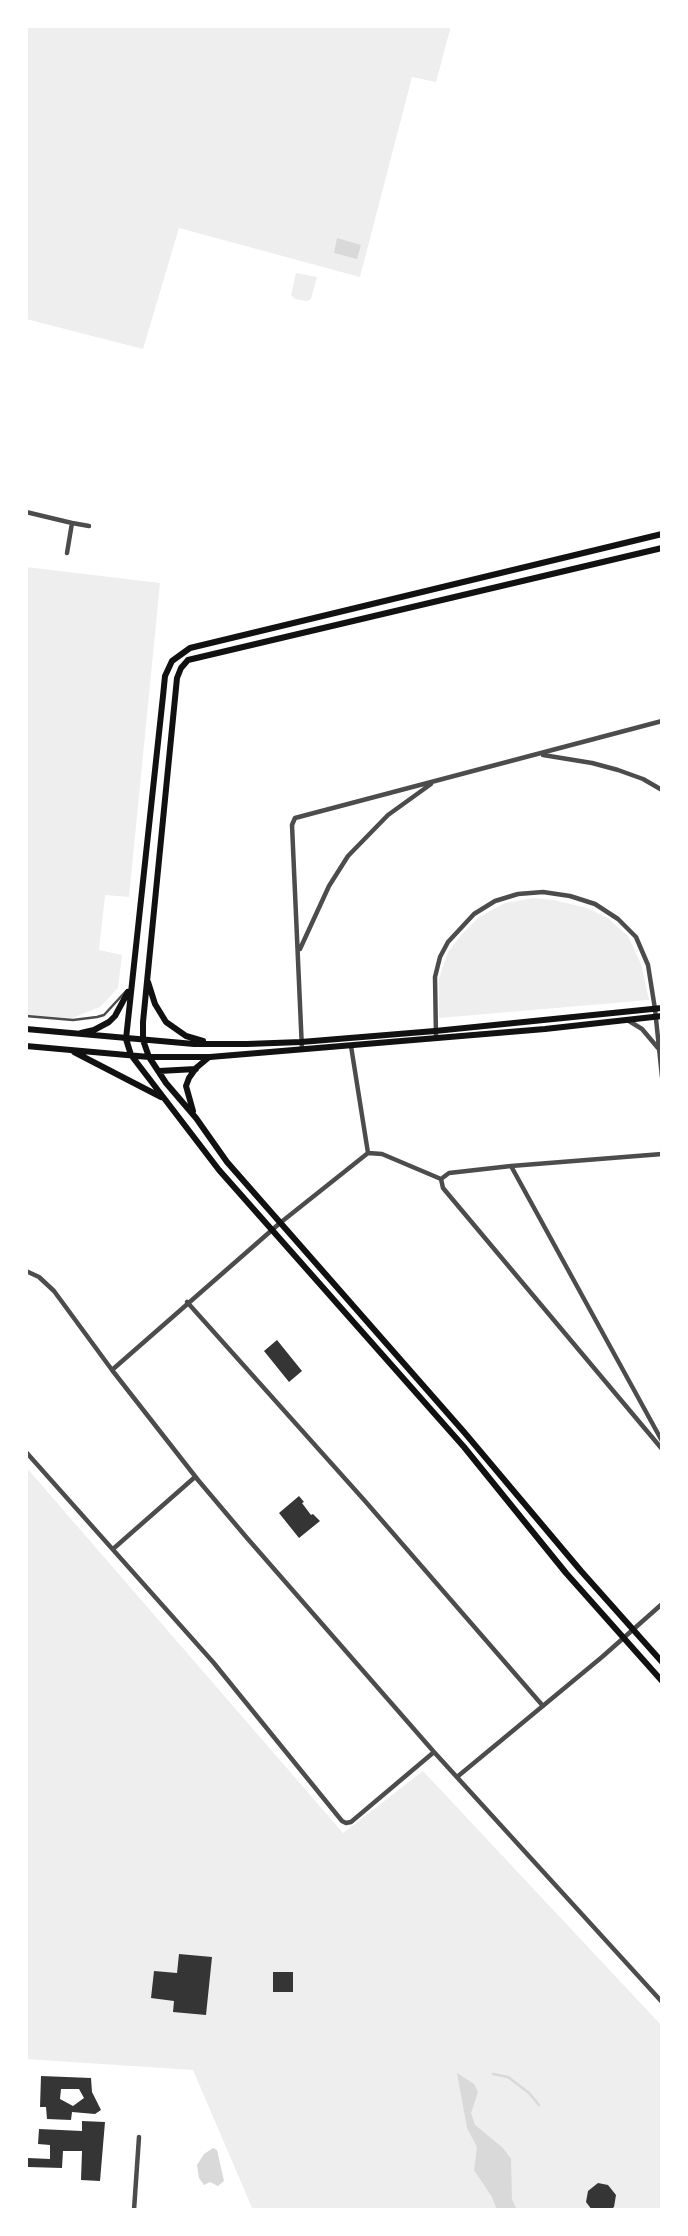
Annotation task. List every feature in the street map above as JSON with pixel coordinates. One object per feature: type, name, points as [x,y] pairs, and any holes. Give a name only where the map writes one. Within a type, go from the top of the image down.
[{"type":"main road","points":[[662,534],[190,648],[172,661],[165,676],[126,1039],[131,1055],[219,1170],[464,1447],[566,1573],[662,1681]]},
{"type":"main road","points":[[662,548],[188,660],[177,678],[143,1040],[149,1057],[166,1083],[196,1118],[227,1162],[662,1662]]},
{"type":"main road","points":[[140,901],[155,902]]},
{"type":"main road","points":[[147,980],[155,1004],[166,1022],[186,1036],[211,1043]]},
{"type":"main road","points":[[76,1034],[94,1030],[116,1016],[131,986]]},
{"type":"main road","points":[[26,1029],[143,1040],[211,1043],[301,1042],[627,1020],[658,1012]]},
{"type":"main road","points":[[26,1046],[149,1057],[210,1057],[351,1046],[435,1034],[658,1012]]},
{"type":"main road","points":[[70,1050],[163,1098]]},
{"type":"main road","points":[[196,1118],[188,1100],[186,1086],[196,1069],[210,1057]]},
{"type":"main road","points":[[159,1071],[196,1069]]},
{"type":"street","points":[[26,512],[89,526]]},
{"type":"street","points":[[68,553],[72,523]]},
{"type":"street","points":[[302,1050],[292,825],[295,818],[662,721]]},
{"type":"street","points":[[538,755],[618,770],[643,779],[662,790]]},
{"type":"street","points":[[299,953],[324,896],[348,856],[388,816],[435,781]]},
{"type":"street","points":[[435,1034],[435,977],[440,957],[448,942],[474,914],[495,901],[518,894],[543,892],[570,896],[595,904],[618,919],[636,937],[648,965],[658,1012],[662,1077]]},
{"type":"street","points":[[627,1020],[642,1029],[659,1049]]},
{"type":"street","points":[[659,1049],[662,1041]]},
{"type":"street","points":[[351,1046],[368,1153]]},
{"type":"street","points":[[112,1370],[272,1229],[368,1153],[382,1154],[441,1179]]},
{"type":"street","points":[[441,1179],[449,1173],[662,1154]]},
{"type":"street","points":[[511,1166],[662,1441]]},
{"type":"street","points":[[441,1179],[443,1188],[662,1449]]},
{"type":"street","points":[[26,1271],[39,1277],[54,1291],[195,1477],[434,1752],[662,2002]]},
{"type":"street","points":[[187,1302],[365,1501],[542,1706]]},
{"type":"street","points":[[26,1452],[213,1662],[342,1821],[351,1822],[434,1752]]},
{"type":"street","points":[[113,1549],[195,1477]]},
{"type":"street","points":[[457,1777],[662,1604]]},
{"type":"street","points":[[134,2210],[139,2137]]},
{"type":"lane","points":[[26,1016],[73,1020],[97,1017],[104,1014],[131,986]]},
{"type":"shaded area","points":[[26,26],[451,26],[436,82],[412,77],[360,277],[179,228],[143,349],[26,319]]},
{"type":"shaded area","points":[[337,238],[361,245],[357,259],[334,253]]},
{"type":"shaded area","points":[[296,273],[317,277],[311,299],[307,301],[295,299],[291,295]]},
{"type":"shaded area","points":[[26,567],[160,583],[129,897],[105,895],[99,950],[122,955],[118,988],[100,1007],[72,1018],[26,1015]]},
{"type":"shaded area","points":[[533,898],[587,908],[608,918],[628,936],[641,964],[649,1000],[439,1018],[439,978],[448,952],[462,934],[479,917],[505,903]]},
{"type":"shaded area","points":[[26,1467],[343,1833],[423,1771],[662,2026],[662,2210],[253,2210],[193,2070],[26,2059]]},
{"type":"shaded area","points":[[457,2073],[474,2084],[478,2092],[471,2113],[475,2125],[503,2148],[511,2159],[512,2199],[517,2210],[497,2210],[492,2197],[474,2170],[477,2147],[467,2128]]},
{"type":"shaded area","points":[[213,2148],[217,2150],[224,2181],[218,2186],[210,2182],[204,2185],[199,2178],[197,2165],[204,2154]]},
{"type":"building","points":[[277,1340],[302,1371],[289,1382],[264,1351]]},
{"type":"building","points":[[299,1496],[311,1515],[320,1521],[299,1538],[279,1513]]},
{"type":"building","points":[[179,1954],[212,1957],[206,2015],[173,2012],[174,2001],[151,1998],[154,1971],[177,1973]]},
{"type":"building","points":[[273,1972],[293,1972],[293,1992],[273,1992]]},
{"type":"building","points":[[41,2076],[91,2078],[92,2092],[101,2110],[95,2114],[72,2112],[71,2120],[47,2119],[46,2107],[40,2107]],"holes":[[[61,2089],[79,2089],[84,2098],[73,2106],[60,2099]]]},
{"type":"building","points":[[82,2121],[105,2122],[100,2181],[81,2180],[82,2151],[63,2151],[62,2168],[28,2167],[28,2158],[50,2159],[50,2145],[38,2144],[39,2129],[82,2131]]},
{"type":"building","points":[[598,2183],[608,2185],[616,2195],[614,2207],[610,2210],[592,2210],[586,2202],[588,2191]]},
{"type":"waterway","points":[[493,2074],[508,2077],[529,2093],[539,2105]]}]
